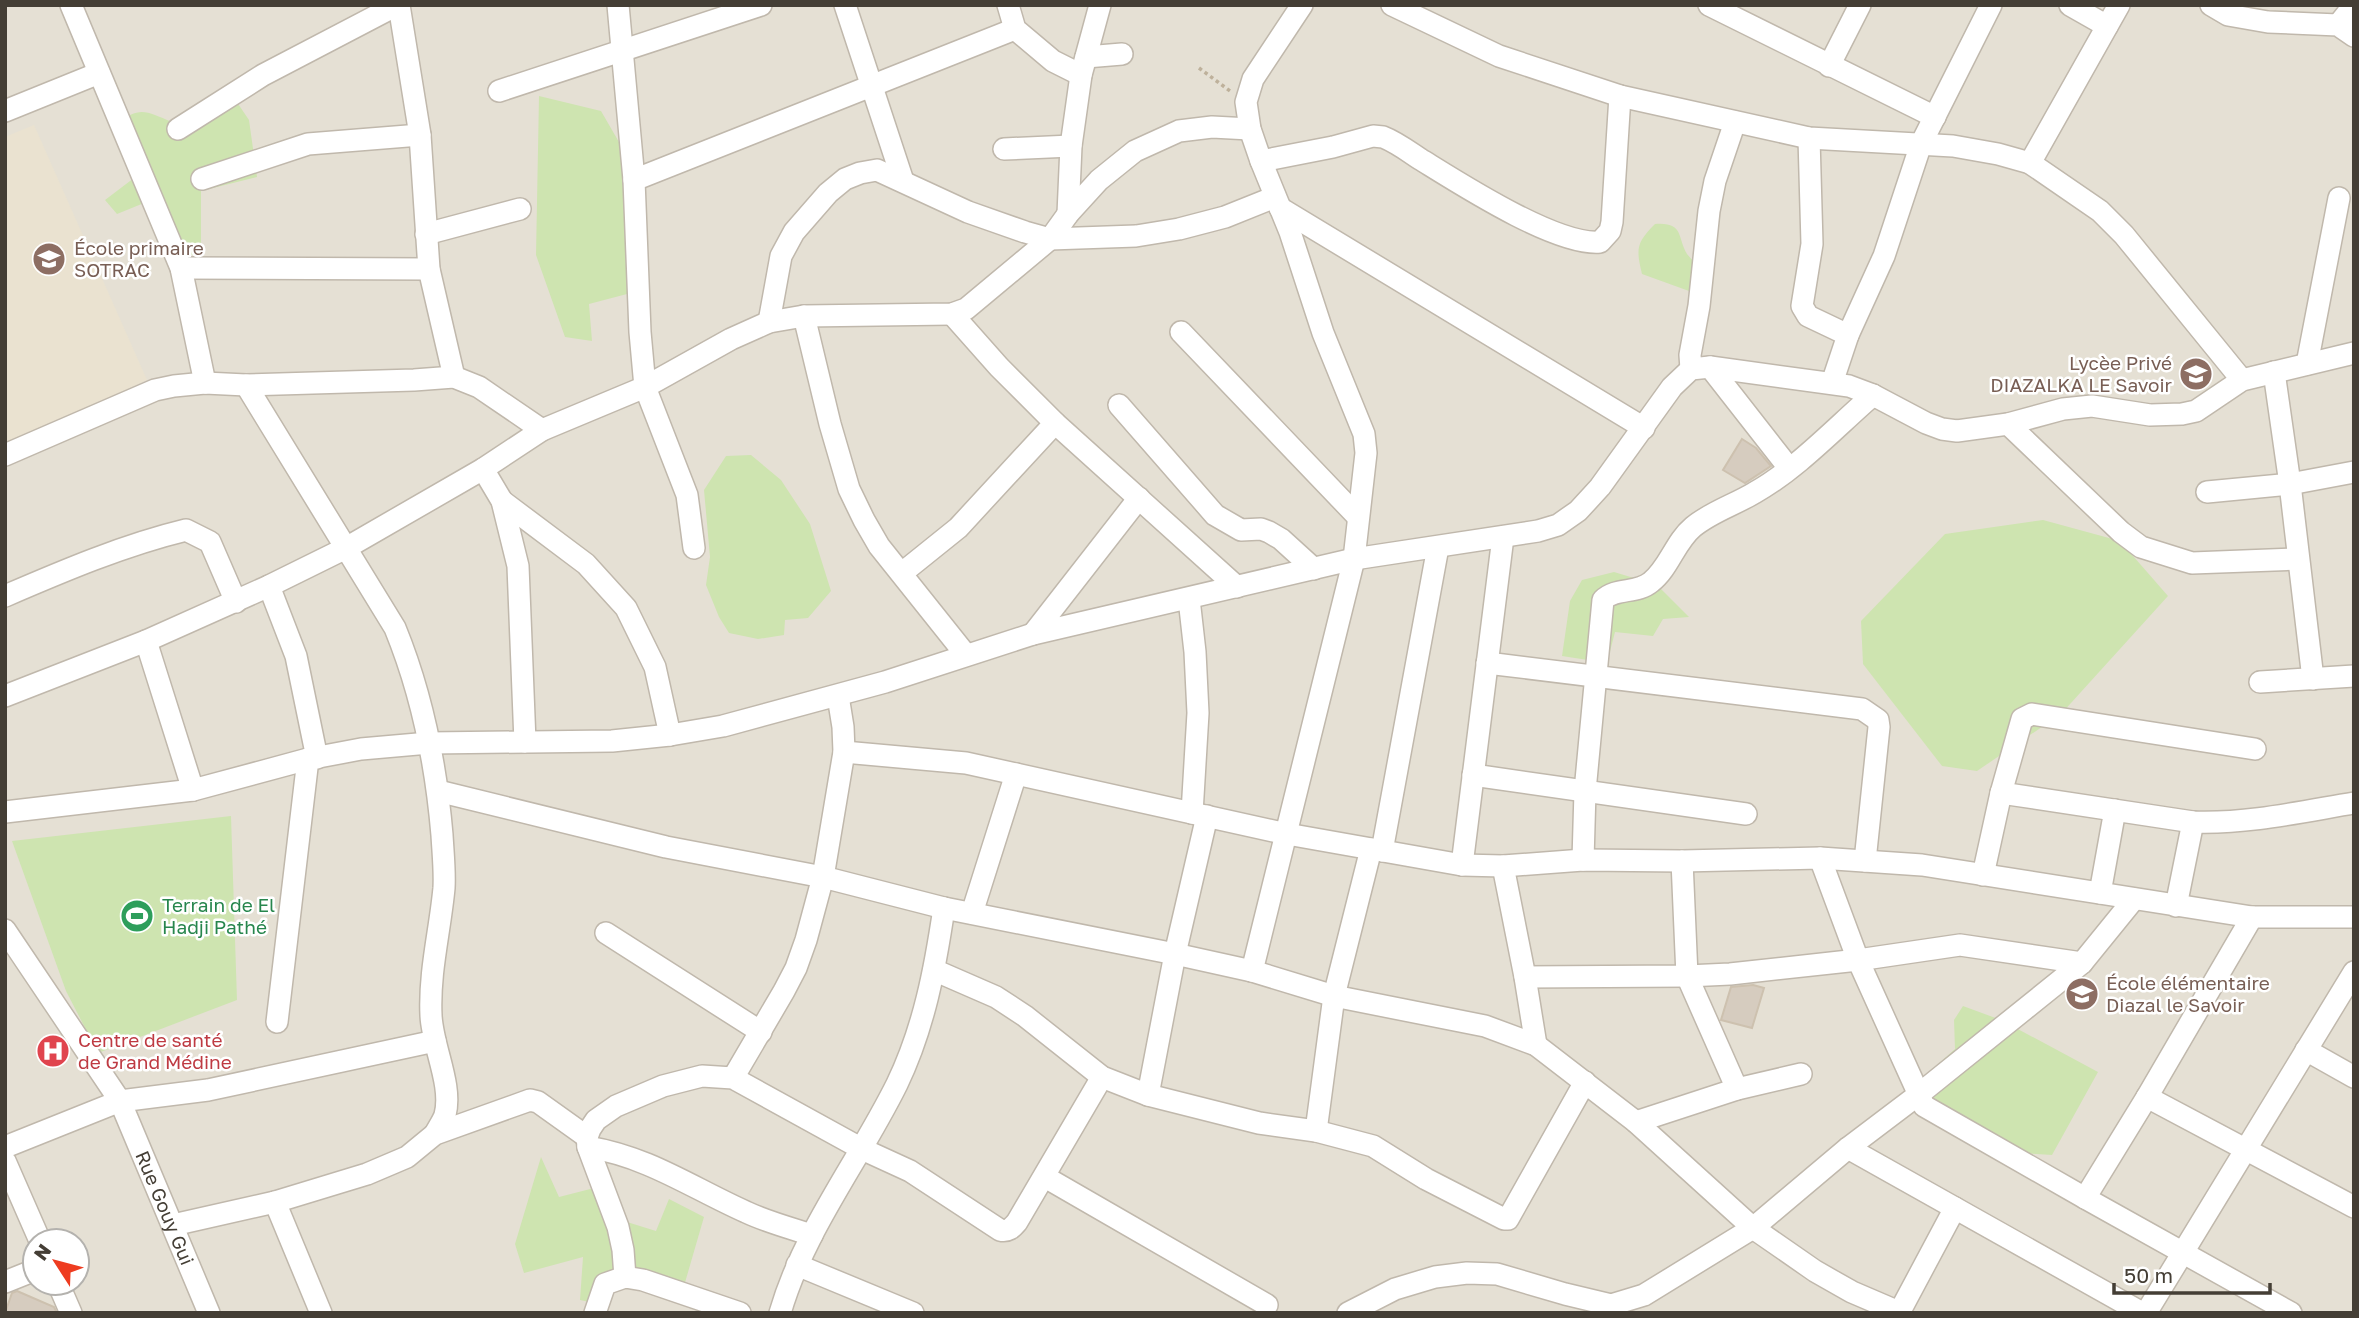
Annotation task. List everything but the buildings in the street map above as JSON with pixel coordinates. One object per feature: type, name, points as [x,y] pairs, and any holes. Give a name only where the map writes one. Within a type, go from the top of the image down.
[{"type":"street","points":[[71,5],[181,268],[205,383]]},
{"type":"street","points":[[178,130],[263,75],[398,5],[420,135],[429,269],[454,376]]},
{"type":"street","points":[[618,5],[634,180],[640,332],[646,387],[687,495],[694,548]]},
{"type":"street","points":[[499,91],[761,5]]},
{"type":"street","points":[[845,5],[903,181]]},
{"type":"street","points":[[1008,5],[1015,29],[1053,61],[1084,66],[1122,54]]},
{"type":"street","points":[[1068,214],[1071,146],[1084,66],[1100,5]]},
{"type":"street","points":[[1252,971],[1354,559],[1357,516],[1364,475],[1364,435],[1323,333],[1290,232],[1261,161],[1250,129],[1246,102],[1253,79],[1302,5]]},
{"type":"street","points":[[1392,5],[1499,56],[1620,96],[1809,138],[1953,146],[2030,163],[2100,211],[2124,235],[2242,380]]},
{"type":"street","points":[[1709,5],[1735,11],[1829,66],[1935,117]]},
{"type":"street","points":[[1829,66],[1860,5]]},
{"type":"street","points":[[1832,383],[1848,335],[1884,257],[1921,144],[1991,5]]},
{"type":"street","points":[[2070,5],[2107,26]]},
{"type":"street","points":[[2030,163],[2119,5]]},
{"type":"street","points":[[2211,5],[2228,15],[2346,30],[2354,5]]},
{"type":"street","points":[[634,180],[1015,29]]},
{"type":"street","points":[[5,111],[100,73]]},
{"type":"street","points":[[1261,161],[1373,136],[1383,137],[1493,201],[1557,234],[1590,243],[1600,242],[1610,231],[1612,222],[1620,96]]},
{"type":"street","points":[[1735,122],[1715,181],[1709,211],[1699,306],[1690,355],[1789,468]]},
{"type":"street","points":[[5,696],[146,641],[269,586],[346,548],[542,430],[646,387],[731,339],[769,323],[804,316],[952,314],[966,309],[1050,239],[1068,214],[1119,162],[1153,141],[1179,131],[1250,129]]},
{"type":"street","points":[[202,179],[308,144],[420,135]]},
{"type":"street","points":[[1809,138],[1812,244],[1802,306],[1808,316],[1848,335]]},
{"type":"street","points":[[1004,149],[1071,146]]},
{"type":"street","points":[[769,323],[781,256],[794,232],[828,193],[845,179],[860,173],[877,170],[968,212],[1050,239],[1136,236],[1179,229],[1277,203],[1644,428]]},
{"type":"street","points":[[2307,364],[2339,198]]},
{"type":"street","points":[[426,234],[520,209]]},
{"type":"street","points":[[181,268],[429,269]]},
{"type":"street","points":[[952,314],[999,367],[1055,423],[1237,587]]},
{"type":"street","points":[[804,316],[849,489],[879,545],[966,655]]},
{"type":"street","points":[[1181,332],[1357,516]]},
{"type":"street","points":[[5,812],[193,790],[361,749],[429,743],[612,741],[723,726],[885,682],[1033,634],[1354,559],[1538,531],[1558,525],[1578,511],[1600,487],[1672,387],[1700,368],[1832,383],[1873,395],[1942,429],[1957,431],[2008,424],[2063,409],[2092,406],[2150,415],[2182,414],[2196,411],[2242,380],[2354,353]]},
{"type":"street","points":[[2274,372],[2313,679]]},
{"type":"street","points":[[5,456],[155,390],[205,383],[246,385],[414,380],[454,376],[479,387],[542,430]]},
{"type":"street","points":[[246,385],[395,628],[408,660],[429,743],[438,792],[444,868],[444,888],[431,982],[431,1018],[446,1090],[445,1114],[435,1134]]},
{"type":"street","points":[[1583,860],[1585,791],[1603,600],[1614,592],[1631,591],[1654,580],[1693,527],[1753,494],[1789,468],[1873,395]]},
{"type":"street","points":[[1119,405],[1215,515],[1241,530],[1261,529],[1269,532],[1281,539],[1314,569]]},
{"type":"street","points":[[902,573],[958,528],[1055,423]]},
{"type":"street","points":[[2008,424],[2121,532],[2141,547],[2192,563],[2298,559]]},
{"type":"street","points":[[482,468],[502,501],[518,566],[526,742]]},
{"type":"street","points":[[2207,492],[2290,484],[2354,472]]},
{"type":"street","points":[[1033,634],[1139,498]]},
{"type":"street","points":[[502,501],[586,564],[626,608],[655,667],[670,735]]},
{"type":"street","points":[[5,596],[161,536],[186,530],[209,542],[236,602]]},
{"type":"street","points":[[1462,865],[1503,537]]},
{"type":"street","points":[[1316,1131],[1334,996],[1377,850],[1438,547]]},
{"type":"street","points":[[269,586],[296,656],[312,759],[277,1022]]},
{"type":"street","points":[[1148,1095],[1200,815],[1195,652],[1189,599]]},
{"type":"street","points":[[146,641],[193,790]]},
{"type":"street","points":[[1487,663],[1862,709],[1871,713],[1878,720],[1879,727],[1865,861]]},
{"type":"street","points":[[2260,682],[2354,676]]},
{"type":"street","points":[[733,1078],[796,968],[823,877],[844,752],[838,695]]},
{"type":"street","points":[[1983,875],[2001,793],[2022,719],[2032,714],[2255,749]]},
{"type":"street","points":[[844,752],[965,763],[1287,834],[1462,865],[1503,866],[1583,860],[1820,858],[1922,865],[2252,917],[2354,917]]},
{"type":"street","points":[[972,913],[1016,774]]},
{"type":"street","points":[[1473,775],[1746,814]]},
{"type":"street","points":[[438,792],[666,847],[823,877],[944,908],[1252,971],[1334,996],[1485,1026],[1536,1045],[1636,1122],[1752,1228],[1815,1271],[1852,1292],[1900,1312],[1955,1208]]},
{"type":"street","points":[[2001,793],[2193,822],[2219,823],[2354,803]]},
{"type":"street","points":[[2100,893],[2115,810]]},
{"type":"street","points":[[2176,906],[2193,822]]},
{"type":"street","points":[[1820,858],[1858,960],[1924,1106],[2291,1313]]},
{"type":"street","points":[[1682,861],[1687,976],[1737,1089]]},
{"type":"street","points":[[1503,866],[1536,1045]]},
{"type":"street","points":[[1348,1313],[1395,1289],[1434,1278],[1467,1273],[1497,1274],[1611,1305],[1644,1295],[1752,1228],[1848,1148],[2082,963],[2134,899]]},
{"type":"street","points":[[779,1313],[797,1265],[812,1235],[862,1149],[909,1056],[919,1030],[934,971],[944,908]]},
{"type":"street","points":[[2085,1198],[2252,917]]},
{"type":"street","name":"Rue Gouy Gui","points":[[5,930],[120,1101],[209,1313]]},
{"type":"street","points":[[606,933],[761,1032]]},
{"type":"street","points":[[1525,977],[1687,976],[1858,960],[1960,945],[2082,963]]},
{"type":"street","points":[[934,971],[996,997],[1025,1016],[1102,1077],[1148,1095],[1259,1123],[1316,1131],[1373,1146],[1426,1179],[1499,1218],[1508,1219],[1584,1082]]},
{"type":"street","points":[[1848,1148],[2144,1313],[2354,972]]},
{"type":"street","points":[[5,1147],[120,1101],[208,1090],[435,1041]]},
{"type":"street","points":[[2306,1051],[2354,1077]]},
{"type":"street","points":[[1636,1122],[1737,1089],[1801,1074]]},
{"type":"street","points":[[625,1277],[618,1227],[588,1142],[596,1120],[616,1106],[663,1086],[702,1076],[733,1078],[862,1149],[910,1171],[1000,1230],[1009,1230],[1045,1177],[1102,1077]]},
{"type":"street","points":[[2147,1097],[2354,1207]]},
{"type":"street","points":[[173,1225],[275,1202],[367,1174],[407,1157],[435,1134],[530,1100],[538,1102],[588,1142],[635,1158],[747,1213],[812,1235]]},
{"type":"street","points":[[5,1161],[34,1227]]},
{"type":"street","points":[[1045,1177],[1267,1305]]},
{"type":"street","points":[[275,1202],[321,1313]]},
{"type":"street","points":[[797,1265],[913,1313]]},
{"type":"street","points":[[595,1313],[605,1284],[625,1277],[643,1280],[740,1313]]},
{"type":"path","points":[[1199,68],[1246,102]]},
{"type":"shaded area","points":[[5,5],[2354,5],[2354,1313],[5,1313]]},
{"type":"shaded area","name":"École primaire SOTRAC","points":[[34,125],[147,380],[5,446],[5,137]]},
{"type":"green space","points":[[228,89],[249,120],[257,177],[201,191],[201,255],[172,255],[149,201],[117,214],[105,200],[134,178],[117,124],[138,112],[156,115],[172,122]]},
{"type":"green space","points":[[539,96],[601,111],[645,187],[646,289],[589,304],[592,341],[565,337],[536,255]]},
{"type":"green space","points":[[1655,224],[1671,225],[1678,232],[1687,254],[1698,267],[1700,295],[1642,274],[1639,247],[1644,236]]},
{"type":"green space","points":[[751,455],[781,480],[810,524],[831,591],[808,618],[785,620],[784,635],[758,639],[729,633],[719,617],[706,585],[710,557],[704,490],[726,456]]},
{"type":"green space","points":[[2043,520],[2120,541],[2168,596],[2061,714],[1977,771],[1942,766],[1863,664],[1861,621],[1945,534]]},
{"type":"green space","points":[[1614,572],[1657,585],[1689,617],[1663,619],[1653,636],[1615,632],[1607,663],[1562,656],[1570,601],[1582,580]]},
{"type":"green space","name":"Terrain de El Hadji Pathé","points":[[231,816],[237,1000],[98,1053],[66,991],[12,841]]},
{"type":"green space","points":[[1963,1006],[2001,1020],[2098,1072],[2052,1155],[1978,1150],[1919,1106],[1883,1136],[1890,1107],[1955,1049],[1954,1020]]},
{"type":"green space","points":[[541,1157],[559,1197],[598,1187],[627,1222],[656,1231],[669,1199],[704,1217],[684,1286],[607,1284],[594,1303],[580,1300],[583,1257],[524,1273],[515,1244]]},
{"type":"place","name":"École primaire SOTRAC","points":[[49,259]]},
{"type":"place","name":"Lycèe Privé DIAZALKA LE Savoir","points":[[2196,374]]},
{"type":"place","name":"Terrain de El Hadji Pathé","points":[[137,916]]},
{"type":"place","name":"École élémentaire Diazal le Savoir","points":[[2082,994]]},
{"type":"place","name":"Centre de santé de Grand Médine","points":[[53,1051]]}]
